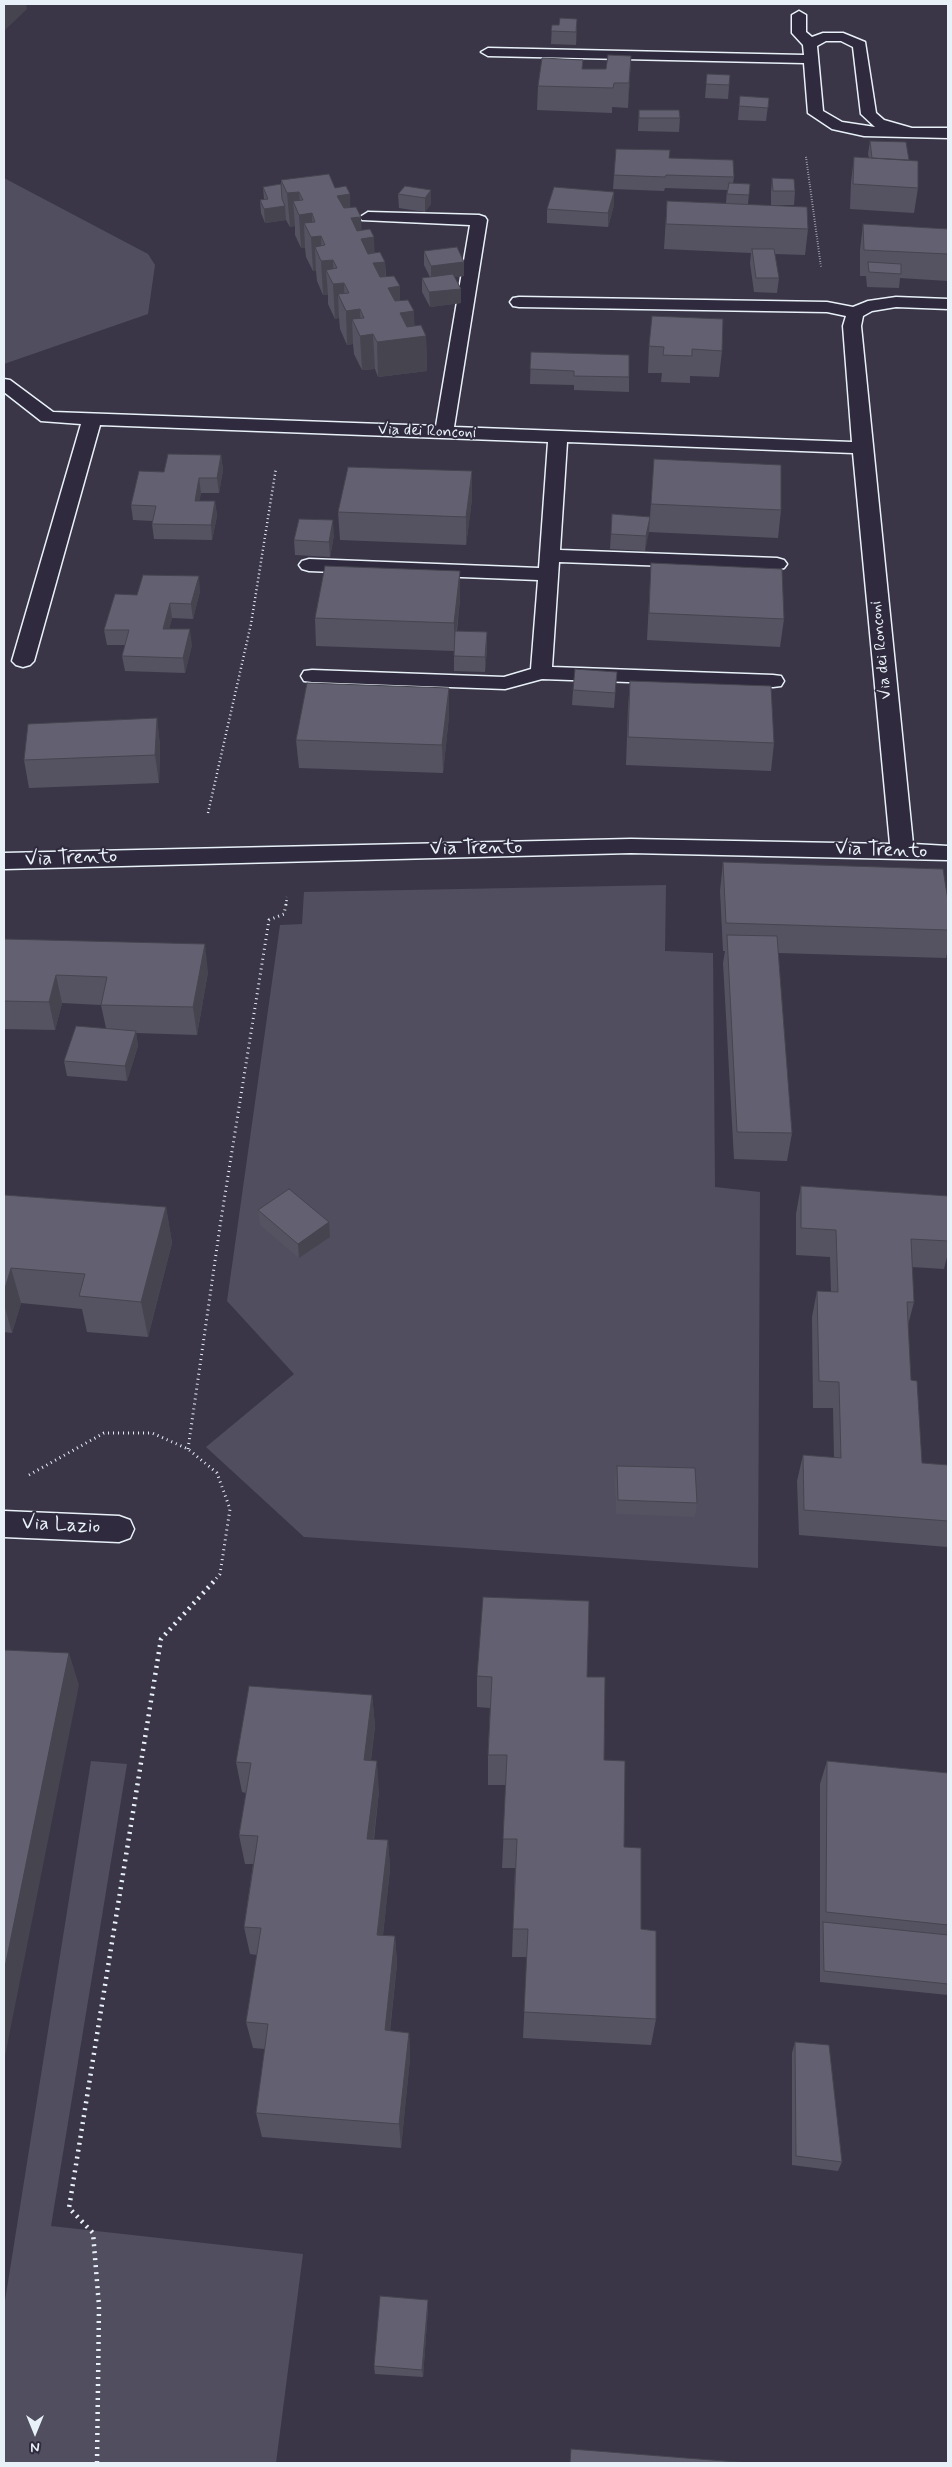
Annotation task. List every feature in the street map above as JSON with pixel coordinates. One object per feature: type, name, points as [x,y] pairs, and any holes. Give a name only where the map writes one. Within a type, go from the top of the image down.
[{"type":"street","points":[[799,15],[799,33],[810,52],[816,114],[837,126],[864,131],[948,133]]},
{"type":"street","points":[[810,52],[822,37],[843,37],[860,45],[869,114],[879,123],[911,132]]},
{"type":"street","points":[[488,52],[810,52]]},
{"type":"street","points":[[368,218],[479,220],[444,432]]},
{"type":"street","points":[[519,302],[827,307],[855,313],[868,306],[896,302],[948,304]]},
{"type":"street","name":"Via dei Ronconi","points":[[855,313],[852,326],[862,448],[902,852]]},
{"type":"street","name":"Via dei Ronconi","points":[[4,384],[48,417],[862,448]]},
{"type":"street","points":[[24,661],[92,419]]},
{"type":"street","points":[[541,672],[558,436]]},
{"type":"street","points":[[309,565],[778,564]]},
{"type":"street","points":[[312,676],[505,682],[541,672],[773,681]]},
{"type":"street","name":"Via Trento","points":[[4,861],[630,846],[793,848],[948,854]]},
{"type":"street","name":"Via Lazio","points":[[4,1524],[119,1529]]},
{"type":"path","points":[[806,157],[827,307]]},
{"type":"path","points":[[208,814],[250,624],[277,459]]},
{"type":"path","points":[[188,1449],[220,1226],[269,920],[284,914],[287,889]]},
{"type":"path","points":[[97,2463],[98,2306],[94,2232],[69,2208],[162,1639]]},
{"type":"shaded area","points":[[4,178],[148,254],[155,265],[148,314],[4,364]]},
{"type":"shaded area","points":[[666,885],[665,951],[713,953],[715,1187],[760,1192],[758,1568],[304,1537],[206,1447],[294,1374],[227,1301],[280,925],[302,924],[304,892]]},
{"type":"shaded area","points":[[91,1761],[127,1764],[51,2226],[303,2254],[276,2463],[4,2463],[4,2307]]},
{"type":"building","points":[[560,18],[577,19],[576,32],[551,31],[552,25],[559,25]]},
{"type":"building","points":[[608,55],[631,56],[629,83],[614,83],[613,88],[538,86],[542,58],[583,60],[582,69],[606,69]]},
{"type":"building","points":[[707,74],[730,75],[729,85],[706,84]]},
{"type":"building","points":[[740,96],[769,98],[768,108],[739,106]]},
{"type":"building","points":[[639,110],[679,110],[680,118],[639,118]]},
{"type":"building","points":[[870,141],[906,142],[909,160],[872,158]]},
{"type":"building","points":[[616,149],[670,150],[669,158],[733,160],[734,177],[614,175]]},
{"type":"building","points":[[854,157],[918,161],[918,188],[853,184]]},
{"type":"building","points":[[329,174],[335,188],[346,186],[350,194],[337,196],[344,208],[356,207],[361,217],[351,218],[357,231],[370,229],[374,237],[361,239],[368,254],[380,252],[385,262],[373,263],[380,277],[394,276],[400,286],[388,288],[395,301],[408,300],[414,311],[400,313],[407,327],[421,325],[426,336],[377,342],[373,334],[360,336],[352,319],[364,318],[360,309],[346,311],[338,294],[349,293],[344,283],[333,284],[326,270],[337,268],[333,260],[321,261],[315,247],[325,245],[321,236],[311,237],[304,223],[315,222],[312,213],[299,215],[293,201],[303,200],[299,192],[287,193],[281,180]]},
{"type":"building","points":[[772,178],[794,179],[795,191],[773,191]]},
{"type":"building","points":[[729,183],[750,184],[749,195],[727,194]]},
{"type":"building","points":[[281,184],[282,199],[285,206],[264,209],[260,200],[268,199],[263,187]]},
{"type":"building","points":[[405,186],[431,190],[425,198],[398,194]]},
{"type":"building","points":[[554,187],[614,192],[608,213],[547,209]]},
{"type":"building","points":[[667,201],[807,207],[808,229],[666,224]]},
{"type":"building","points":[[863,224],[948,229],[948,254],[864,250]]},
{"type":"building","points":[[457,247],[464,262],[431,266],[424,251]]},
{"type":"building","points":[[752,249],[774,249],[779,278],[756,278]]},
{"type":"building","points":[[868,262],[901,264],[901,274],[869,272]]},
{"type":"building","points":[[453,274],[461,289],[429,292],[422,278]]},
{"type":"building","points":[[652,316],[723,319],[722,351],[692,349],[692,356],[663,355],[664,347],[649,346]]},
{"type":"building","points":[[531,352],[629,355],[629,377],[574,376],[574,371],[530,369]]},
{"type":"building","points":[[168,454],[221,455],[217,478],[199,478],[195,501],[215,501],[211,525],[152,524],[156,506],[131,505],[139,471],[164,472]]},
{"type":"building","points":[[654,459],[781,465],[781,510],[651,504]]},
{"type":"building","points":[[348,467],[472,471],[466,517],[338,512]]},
{"type":"building","points":[[612,514],[650,517],[646,536],[611,534]]},
{"type":"building","points":[[299,519],[333,520],[329,542],[294,540]]},
{"type":"building","points":[[651,563],[782,569],[784,619],[649,613]]},
{"type":"building","points":[[325,566],[460,571],[454,623],[315,618]]},
{"type":"building","points":[[143,575],[199,576],[191,604],[170,603],[163,629],[190,629],[183,658],[122,656],[129,630],[104,630],[115,594],[137,595]]},
{"type":"building","points":[[455,631],[487,632],[485,657],[454,656]]},
{"type":"building","points":[[575,669],[617,672],[615,693],[573,690]]},
{"type":"building","points":[[630,681],[771,686],[774,743],[628,737]]},
{"type":"building","points":[[307,683],[449,688],[442,745],[296,740]]},
{"type":"building","points":[[157,718],[155,755],[24,760],[28,724]]},
{"type":"building","points":[[723,862],[943,869],[948,901],[948,930],[726,923]]},
{"type":"building","points":[[727,935],[777,936],[792,1133],[737,1132]]},
{"type":"building","points":[[4,939],[205,944],[193,1007],[101,1005],[107,977],[56,975],[49,1002],[4,1001]]},
{"type":"building","points":[[76,1026],[136,1031],[125,1066],[64,1061]]},
{"type":"building","points":[[801,1186],[948,1196],[948,1241],[911,1239],[914,1302],[907,1302],[911,1380],[917,1381],[922,1463],[948,1465],[948,1521],[804,1510],[803,1455],[841,1458],[839,1382],[819,1381],[817,1291],[838,1292],[836,1230],[801,1228]]},
{"type":"building","points":[[289,1189],[329,1222],[298,1244],[258,1210]]},
{"type":"building","points":[[4,1195],[166,1207],[141,1302],[79,1296],[85,1274],[11,1268],[4,1292]]},
{"type":"building","points":[[617,1466],[695,1468],[697,1503],[618,1500]]},
{"type":"building","points":[[483,1597],[589,1601],[587,1677],[605,1677],[604,1760],[625,1761],[624,1847],[641,1848],[641,1929],[656,1931],[656,2019],[524,2012],[528,1929],[513,1929],[517,1839],[503,1839],[507,1755],[488,1755],[492,1677],[477,1676]]},
{"type":"building","points":[[4,1650],[69,1653],[4,1972]]},
{"type":"building","points":[[249,1686],[372,1695],[364,1760],[377,1761],[367,1839],[388,1840],[377,1935],[395,1936],[385,2030],[409,2033],[399,2124],[256,2113],[268,2024],[246,2022],[261,1928],[244,1927],[258,1836],[239,1835],[251,1763],[236,1762]]},
{"type":"building","points":[[827,1761],[948,1773],[948,1925],[826,1912]]},
{"type":"building","points":[[823,1922],[948,1935],[948,1984],[824,1971]]},
{"type":"building","points":[[795,2042],[829,2045],[842,2162],[796,2156]]},
{"type":"building","points":[[380,2296],[428,2300],[422,2370],[374,2366]]},
{"type":"building","points":[[571,2449],[750,2463],[570,2463]]}]
